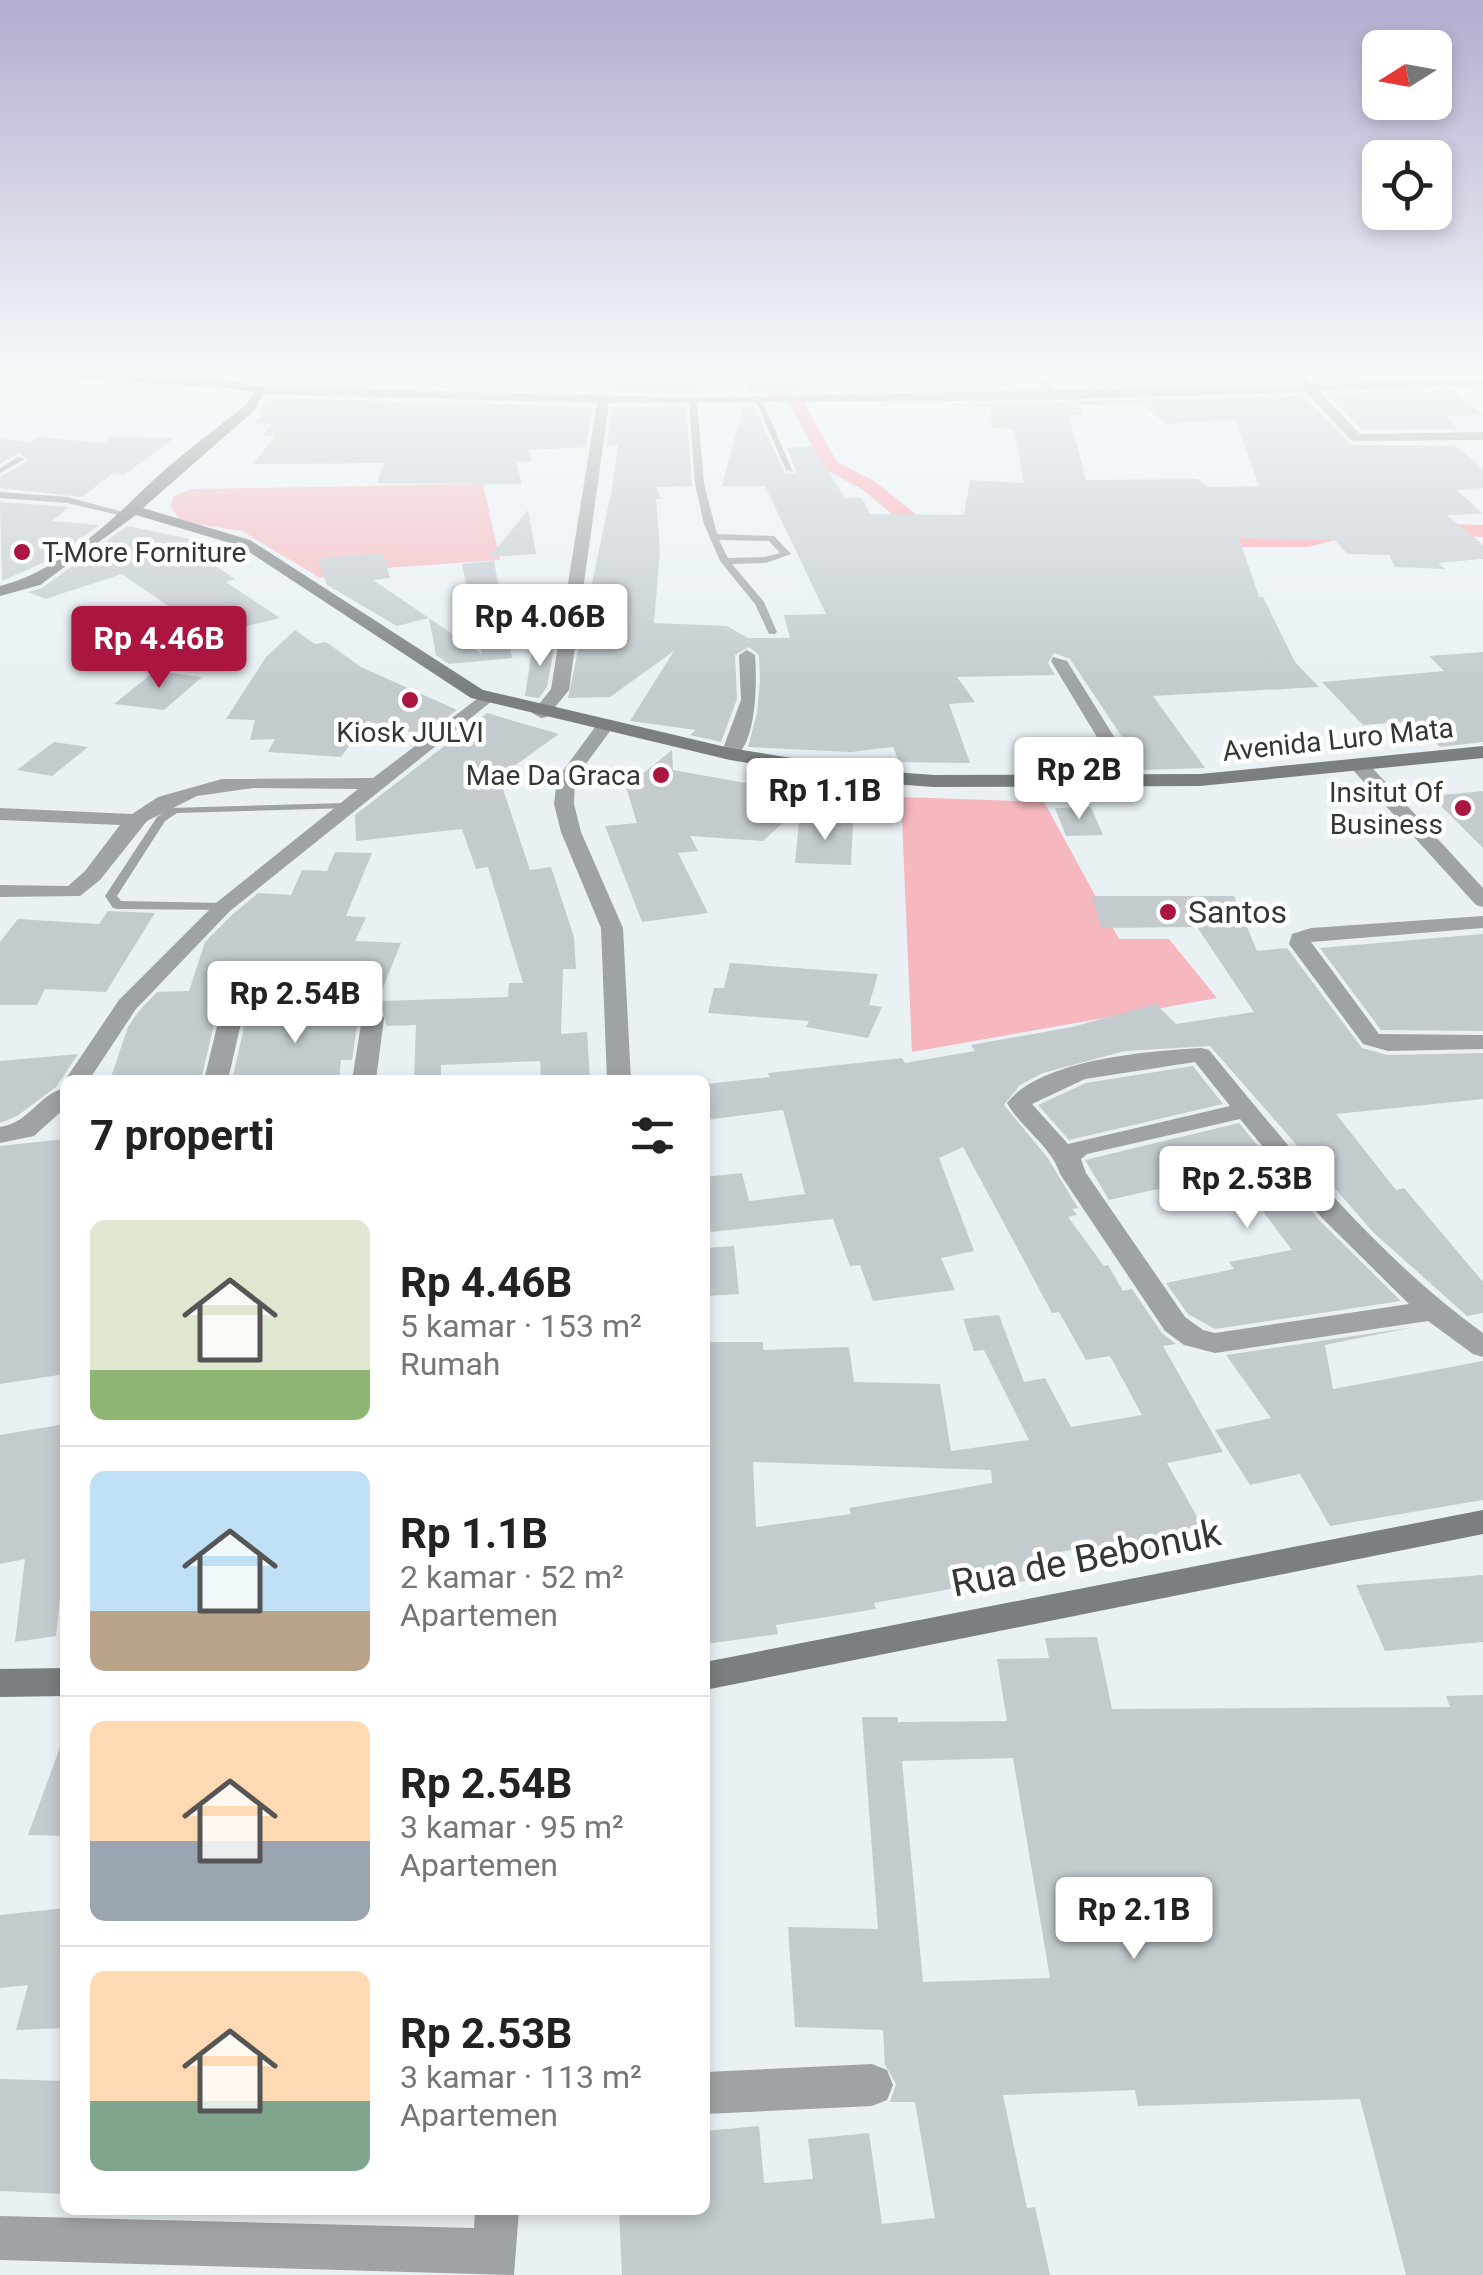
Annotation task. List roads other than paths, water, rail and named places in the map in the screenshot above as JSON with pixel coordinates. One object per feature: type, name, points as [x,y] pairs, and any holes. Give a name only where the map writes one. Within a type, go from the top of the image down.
[{"type":"main road","points":[[0,591],[35,582],[130,512],[166,477]]},
{"type":"main road","name":"Avenida Luro Mata","points":[[130,512],[244,544],[435,670],[486,698],[730,754],[864,776],[934,781],[1200,780],[1483,752]]},
{"type":"main road","name":"Rua de Bebonuk","points":[[710,1675],[1483,1522]]},
{"type":"main road","points":[[0,1683],[60,1682]]},
{"type":"street","points":[[541,713],[560,690],[592,477]]},
{"type":"street","points":[[730,754],[750,700],[747,655]]},
{"type":"street","points":[[1059,661],[1132,780]]},
{"type":"street","points":[[81,1075],[127,1004],[223,907],[345,806],[486,698]]},
{"type":"street","points":[[604,727],[566,779],[564,804],[570,832],[612,928],[619,1075]]},
{"type":"street","points":[[1359,765],[1483,902]]},
{"type":"street","points":[[0,891],[73,892],[85,884],[135,820],[164,799],[190,790],[236,785],[375,784]]},
{"type":"street","points":[[0,814],[135,820]]},
{"type":"street","points":[[0,916],[24,893]]},
{"type":"street","points":[[1483,922],[1311,934],[1300,939],[1300,944],[1371,1039],[1388,1044],[1483,1042]]},
{"type":"street","points":[[217,1075],[241,973]]},
{"type":"street","points":[[234,1004],[329,1000],[367,1007],[373,1018],[365,1075]]},
{"type":"street","points":[[1429,1311],[1215,1343],[1194,1338],[1175,1324],[1073,1174],[1068,1158],[1029,1120],[1019,1102],[1027,1093],[1057,1080],[1200,1056],[1326,1206],[1429,1311],[1483,1348]]},
{"type":"street","points":[[0,1135],[26,1131],[60,1100]]},
{"type":"street","points":[[1068,1158],[1078,1148],[1246,1110]]},
{"type":"street","points":[[710,2092],[872,2085]]},
{"type":"street","points":[[0,2238],[494,2245]]},
{"type":"lane","points":[[697,477],[698,491],[725,560],[769,612],[772,632]]},
{"type":"lane","points":[[0,486],[130,512]]},
{"type":"lane","points":[[0,495],[44,497]]},
{"type":"lane","points":[[716,537],[771,538],[786,554],[766,560],[725,560]]},
{"type":"lane","points":[[223,907],[117,905],[111,896],[161,818],[174,810],[345,806]]},
{"type":"waterway","points":[[853,477],[912,521],[942,532]]},
{"type":"waterway","points":[[1195,541],[1308,541],[1359,528]]},
{"type":"waterway","points":[[1423,529],[1483,531]]},
{"type":"place","name":"T-More Forniture","points":[[22,552]]},
{"type":"place","name":"Kiosk JULVI","points":[[410,700]]},
{"type":"place","name":"Mae Da Graca","points":[[661,775]]},
{"type":"place","name":"Insitut Of Business","points":[[1463,808]]},
{"type":"place","name":"Santos","points":[[1168,912]]}]
